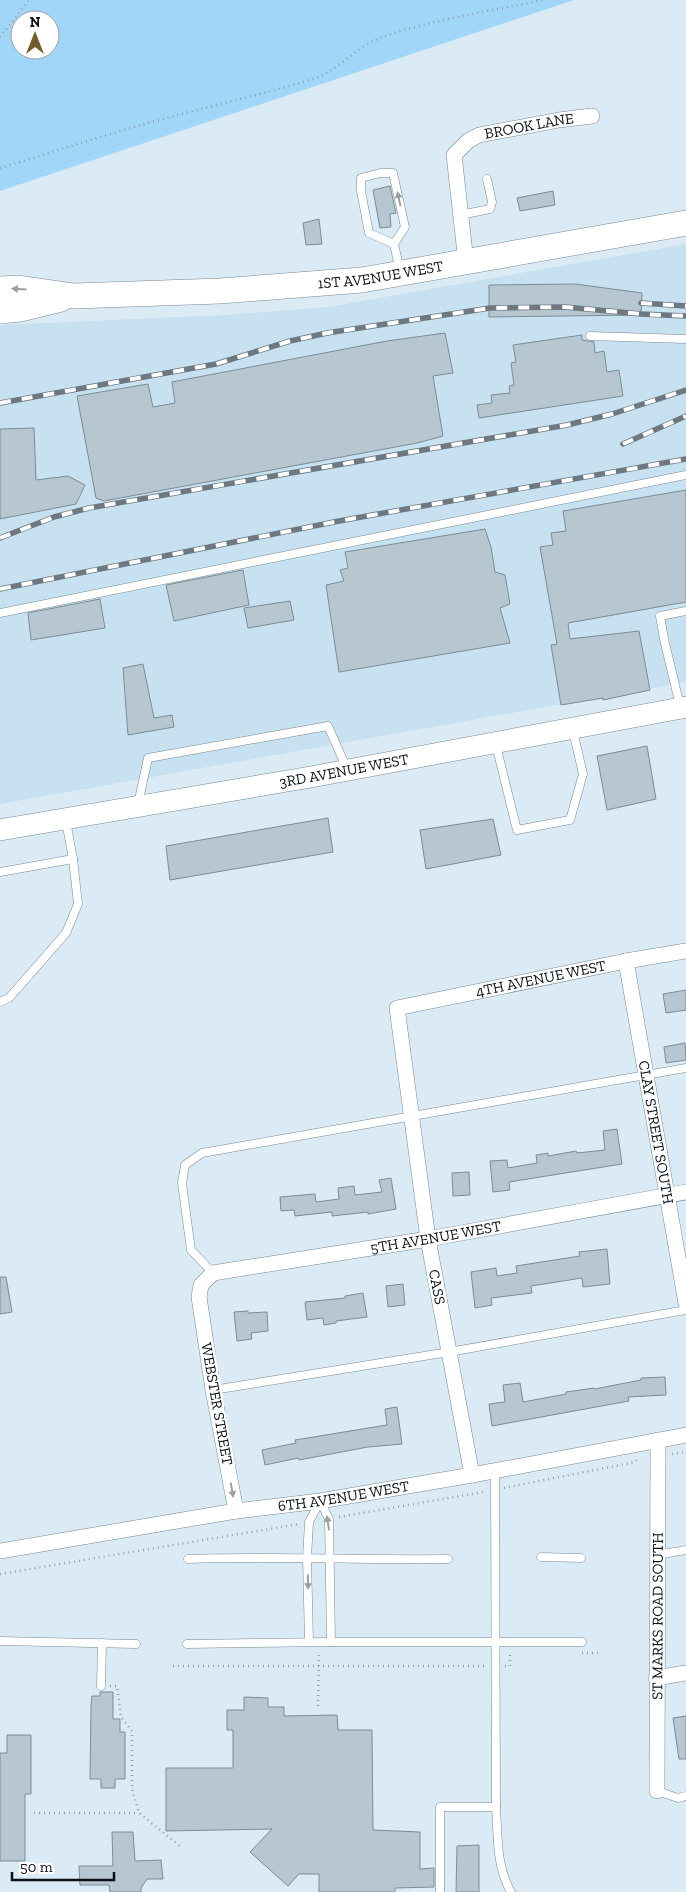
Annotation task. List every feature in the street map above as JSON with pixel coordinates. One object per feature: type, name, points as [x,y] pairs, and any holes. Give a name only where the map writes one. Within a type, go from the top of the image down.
[{"type":"main road","name":"1ST AVENUE WEST","points":[[0,289],[18,288],[74,296],[290,287],[362,280],[686,223]]},
{"type":"main road","name":"1ST AVENUE WEST","points":[[0,311],[20,309],[74,296]]},
{"type":"street","name":"BROOK LANE","points":[[460,215],[454,155],[468,141],[479,135],[559,120],[592,116]]},
{"type":"street","points":[[460,215],[466,262]]},
{"type":"street","name":"3RD AVENUE WEST","points":[[0,830],[348,770],[683,708]]},
{"type":"street","name":"4TH AVENUE WEST","points":[[397,1008],[626,961],[686,951]]},
{"type":"street","name":"CLAY STREET SOUTH","points":[[626,961],[686,1303]]},
{"type":"street","name":"CASS","points":[[397,1008],[428,1239],[472,1475]]},
{"type":"street","name":"5TH AVENUE WEST","points":[[213,1273],[428,1239],[686,1192]]},
{"type":"street","name":"WEBSTER STREET","points":[[213,1273],[201,1285],[199,1297],[213,1390],[236,1511]]},
{"type":"street","name":"6TH AVENUE WEST","points":[[0,1551],[236,1511],[320,1501],[495,1471],[658,1446],[686,1435]]},
{"type":"street","name":"ST MARKS ROAD SOUTH","points":[[657,1791],[658,1446]]},
{"type":"street","points":[[656,1678],[686,1673]]},
{"type":"lane","points":[[394,244],[369,234],[361,190],[361,178],[380,172],[393,173],[405,227],[394,244],[400,273]]},
{"type":"lane","points":[[460,215],[490,209],[492,202],[487,179]]},
{"type":"lane","points":[[590,336],[686,339]]},
{"type":"lane","points":[[0,613],[686,475]]},
{"type":"lane","points":[[683,708],[664,640],[660,616],[686,611]]},
{"type":"lane","points":[[138,806],[148,758],[309,729],[328,726],[348,770]]},
{"type":"lane","points":[[496,743],[517,830],[570,820],[583,774],[573,728]]},
{"type":"lane","points":[[0,1002],[9,998],[66,933],[78,904],[73,859],[65,819]]},
{"type":"lane","points":[[0,872],[73,859]]},
{"type":"lane","points":[[213,1273],[192,1250],[182,1183],[184,1166],[202,1153],[686,1068]]},
{"type":"lane","points":[[213,1390],[449,1352],[686,1310]]},
{"type":"lane","points":[[495,1471],[496,1807],[499,1858],[504,1880],[511,1892]]},
{"type":"lane","points":[[320,1501],[329,1519],[331,1642]]},
{"type":"lane","points":[[309,1642],[307,1558],[309,1522],[320,1501]]},
{"type":"lane","points":[[657,1555],[686,1550]]},
{"type":"lane","points":[[541,1557],[581,1558]]},
{"type":"lane","points":[[188,1559],[448,1559]]},
{"type":"lane","points":[[0,1641],[136,1644]]},
{"type":"lane","points":[[187,1644],[582,1642]]},
{"type":"lane","points":[[102,1643],[102,1686]]},
{"type":"lane","points":[[657,1791],[678,1798],[686,1796]]},
{"type":"lane","points":[[440,1892],[440,1807],[496,1807]]},
{"type":"path","points":[[0,37],[29,0]]},
{"type":"path","points":[[0,168],[172,116],[262,94],[314,78],[333,70],[359,50],[378,39],[405,30],[542,0]]},
{"type":"path","points":[[329,1519],[495,1490],[635,1462],[640,1456],[658,1446],[672,1454],[686,1452]]},
{"type":"path","points":[[0,1574],[309,1522]]},
{"type":"path","points":[[318,1706],[319,1642]]},
{"type":"path","points":[[573,1653],[600,1653]]},
{"type":"path","points":[[174,1666],[510,1666],[510,1654],[519,1654]]},
{"type":"path","points":[[102,1686],[117,1686],[121,1717],[132,1731],[132,1789],[139,1813],[181,1847]]},
{"type":"path","points":[[34,1813],[139,1813]]},
{"type":"shaded area","points":[[0,0],[574,0],[0,191]]},
{"type":"shaded area","points":[[686,244],[686,682],[0,804],[0,325],[224,315],[328,307]]},
{"type":"building","points":[[390,186],[396,213],[390,214],[391,227],[380,228],[373,190]]},
{"type":"building","points":[[553,191],[555,205],[520,211],[517,198]]},
{"type":"building","points":[[319,219],[322,244],[306,245],[303,223]]},
{"type":"building","points":[[575,284],[642,293],[641,315],[489,317],[489,285]]},
{"type":"building","points":[[445,333],[453,373],[433,376],[443,436],[417,443],[104,501],[96,498],[77,396],[148,384],[153,407],[175,403],[172,382],[387,341]]},
{"type":"building","points":[[582,335],[582,340],[594,342],[595,353],[604,351],[607,372],[619,370],[623,396],[479,418],[477,405],[492,403],[491,395],[510,393],[509,386],[514,385],[511,363],[516,362],[513,345]]},
{"type":"building","points":[[34,428],[36,480],[68,476],[85,485],[76,504],[0,519],[0,429]]},
{"type":"building","points":[[686,490],[686,602],[568,623],[570,639],[639,631],[650,690],[603,700],[603,698],[561,705],[551,645],[557,644],[540,547],[553,545],[551,533],[566,531],[563,511]]},
{"type":"building","points":[[485,529],[491,547],[495,572],[505,575],[510,604],[500,608],[510,643],[339,672],[326,585],[344,581],[340,570],[348,568],[345,552]]},
{"type":"building","points":[[243,570],[249,605],[174,621],[166,585]]},
{"type":"building","points":[[100,599],[105,628],[31,640],[28,613]]},
{"type":"building","points":[[290,601],[294,620],[248,628],[244,608]]},
{"type":"building","points":[[143,664],[154,718],[172,715],[174,727],[128,735],[123,668]]},
{"type":"building","points":[[647,746],[656,799],[607,810],[597,756]]},
{"type":"building","points":[[328,818],[333,852],[170,880],[166,846]]},
{"type":"building","points":[[493,819],[501,855],[426,869],[420,830]]},
{"type":"building","points":[[686,990],[686,1010],[666,1013],[663,994]]},
{"type":"building","points":[[685,1043],[686,1060],[666,1063],[664,1047]]},
{"type":"building","points":[[617,1129],[622,1164],[509,1182],[510,1190],[493,1192],[490,1161],[507,1160],[508,1168],[537,1163],[536,1155],[548,1153],[548,1156],[576,1151],[577,1153],[605,1150],[603,1131]]},
{"type":"building","points":[[469,1172],[470,1195],[453,1196],[452,1173]]},
{"type":"building","points":[[391,1178],[396,1209],[368,1214],[368,1212],[332,1216],[332,1212],[295,1216],[294,1210],[281,1211],[280,1197],[315,1194],[316,1202],[339,1199],[338,1188],[354,1186],[355,1195],[382,1192],[379,1180]]},
{"type":"building","points":[[607,1249],[610,1284],[583,1287],[582,1278],[531,1286],[532,1293],[491,1298],[492,1305],[475,1308],[471,1272],[496,1268],[497,1276],[517,1273],[516,1266],[580,1256],[579,1252]]},
{"type":"building","points":[[0,1277],[6,1277],[12,1312],[0,1314]]},
{"type":"building","points":[[403,1284],[405,1305],[388,1307],[386,1286]]},
{"type":"building","points":[[363,1293],[367,1317],[336,1321],[336,1323],[324,1325],[323,1318],[307,1320],[305,1302],[345,1298],[345,1296]]},
{"type":"building","points":[[248,1311],[248,1313],[267,1312],[268,1331],[251,1333],[252,1339],[237,1341],[234,1312]]},
{"type":"building","points":[[665,1377],[666,1395],[628,1397],[629,1401],[492,1426],[489,1404],[505,1402],[503,1385],[520,1383],[523,1402],[566,1394],[566,1392],[595,1389],[641,1380],[641,1378]]},
{"type":"building","points":[[397,1407],[402,1444],[368,1447],[265,1465],[262,1450],[296,1443],[295,1440],[387,1425],[385,1409]]},
{"type":"building","points":[[100,1692],[113,1692],[113,1719],[120,1719],[120,1732],[125,1732],[125,1779],[115,1779],[115,1788],[101,1788],[101,1779],[90,1779],[92,1696],[100,1696]]},
{"type":"building","points":[[244,1697],[268,1698],[268,1707],[284,1707],[284,1716],[337,1715],[338,1730],[372,1730],[373,1830],[420,1832],[420,1869],[434,1868],[434,1887],[395,1888],[395,1892],[319,1892],[319,1874],[299,1874],[288,1886],[250,1852],[272,1829],[166,1831],[166,1768],[233,1768],[233,1730],[227,1730],[227,1710],[244,1710]]},
{"type":"building","points":[[686,1716],[686,1759],[679,1759],[673,1718]]},
{"type":"building","points":[[7,1735],[31,1735],[31,1794],[25,1794],[25,1861],[0,1861],[0,1753],[7,1753]]},
{"type":"building","points":[[112,1832],[133,1832],[135,1861],[161,1860],[163,1879],[147,1879],[141,1888],[141,1892],[110,1892],[109,1885],[80,1885],[79,1866],[113,1866]]},
{"type":"building","points":[[479,1845],[479,1892],[456,1892],[457,1846]]},
{"type":"railway","points":[[641,303],[686,306]]},
{"type":"railway","points":[[0,403],[216,364],[290,341],[327,333],[490,308],[565,307],[686,316]]},
{"type":"railway","points":[[0,538],[54,517],[89,508],[567,425],[612,414],[686,390]]},
{"type":"railway","points":[[623,444],[686,416]]},
{"type":"railway","points":[[0,589],[339,521],[686,459]]}]
